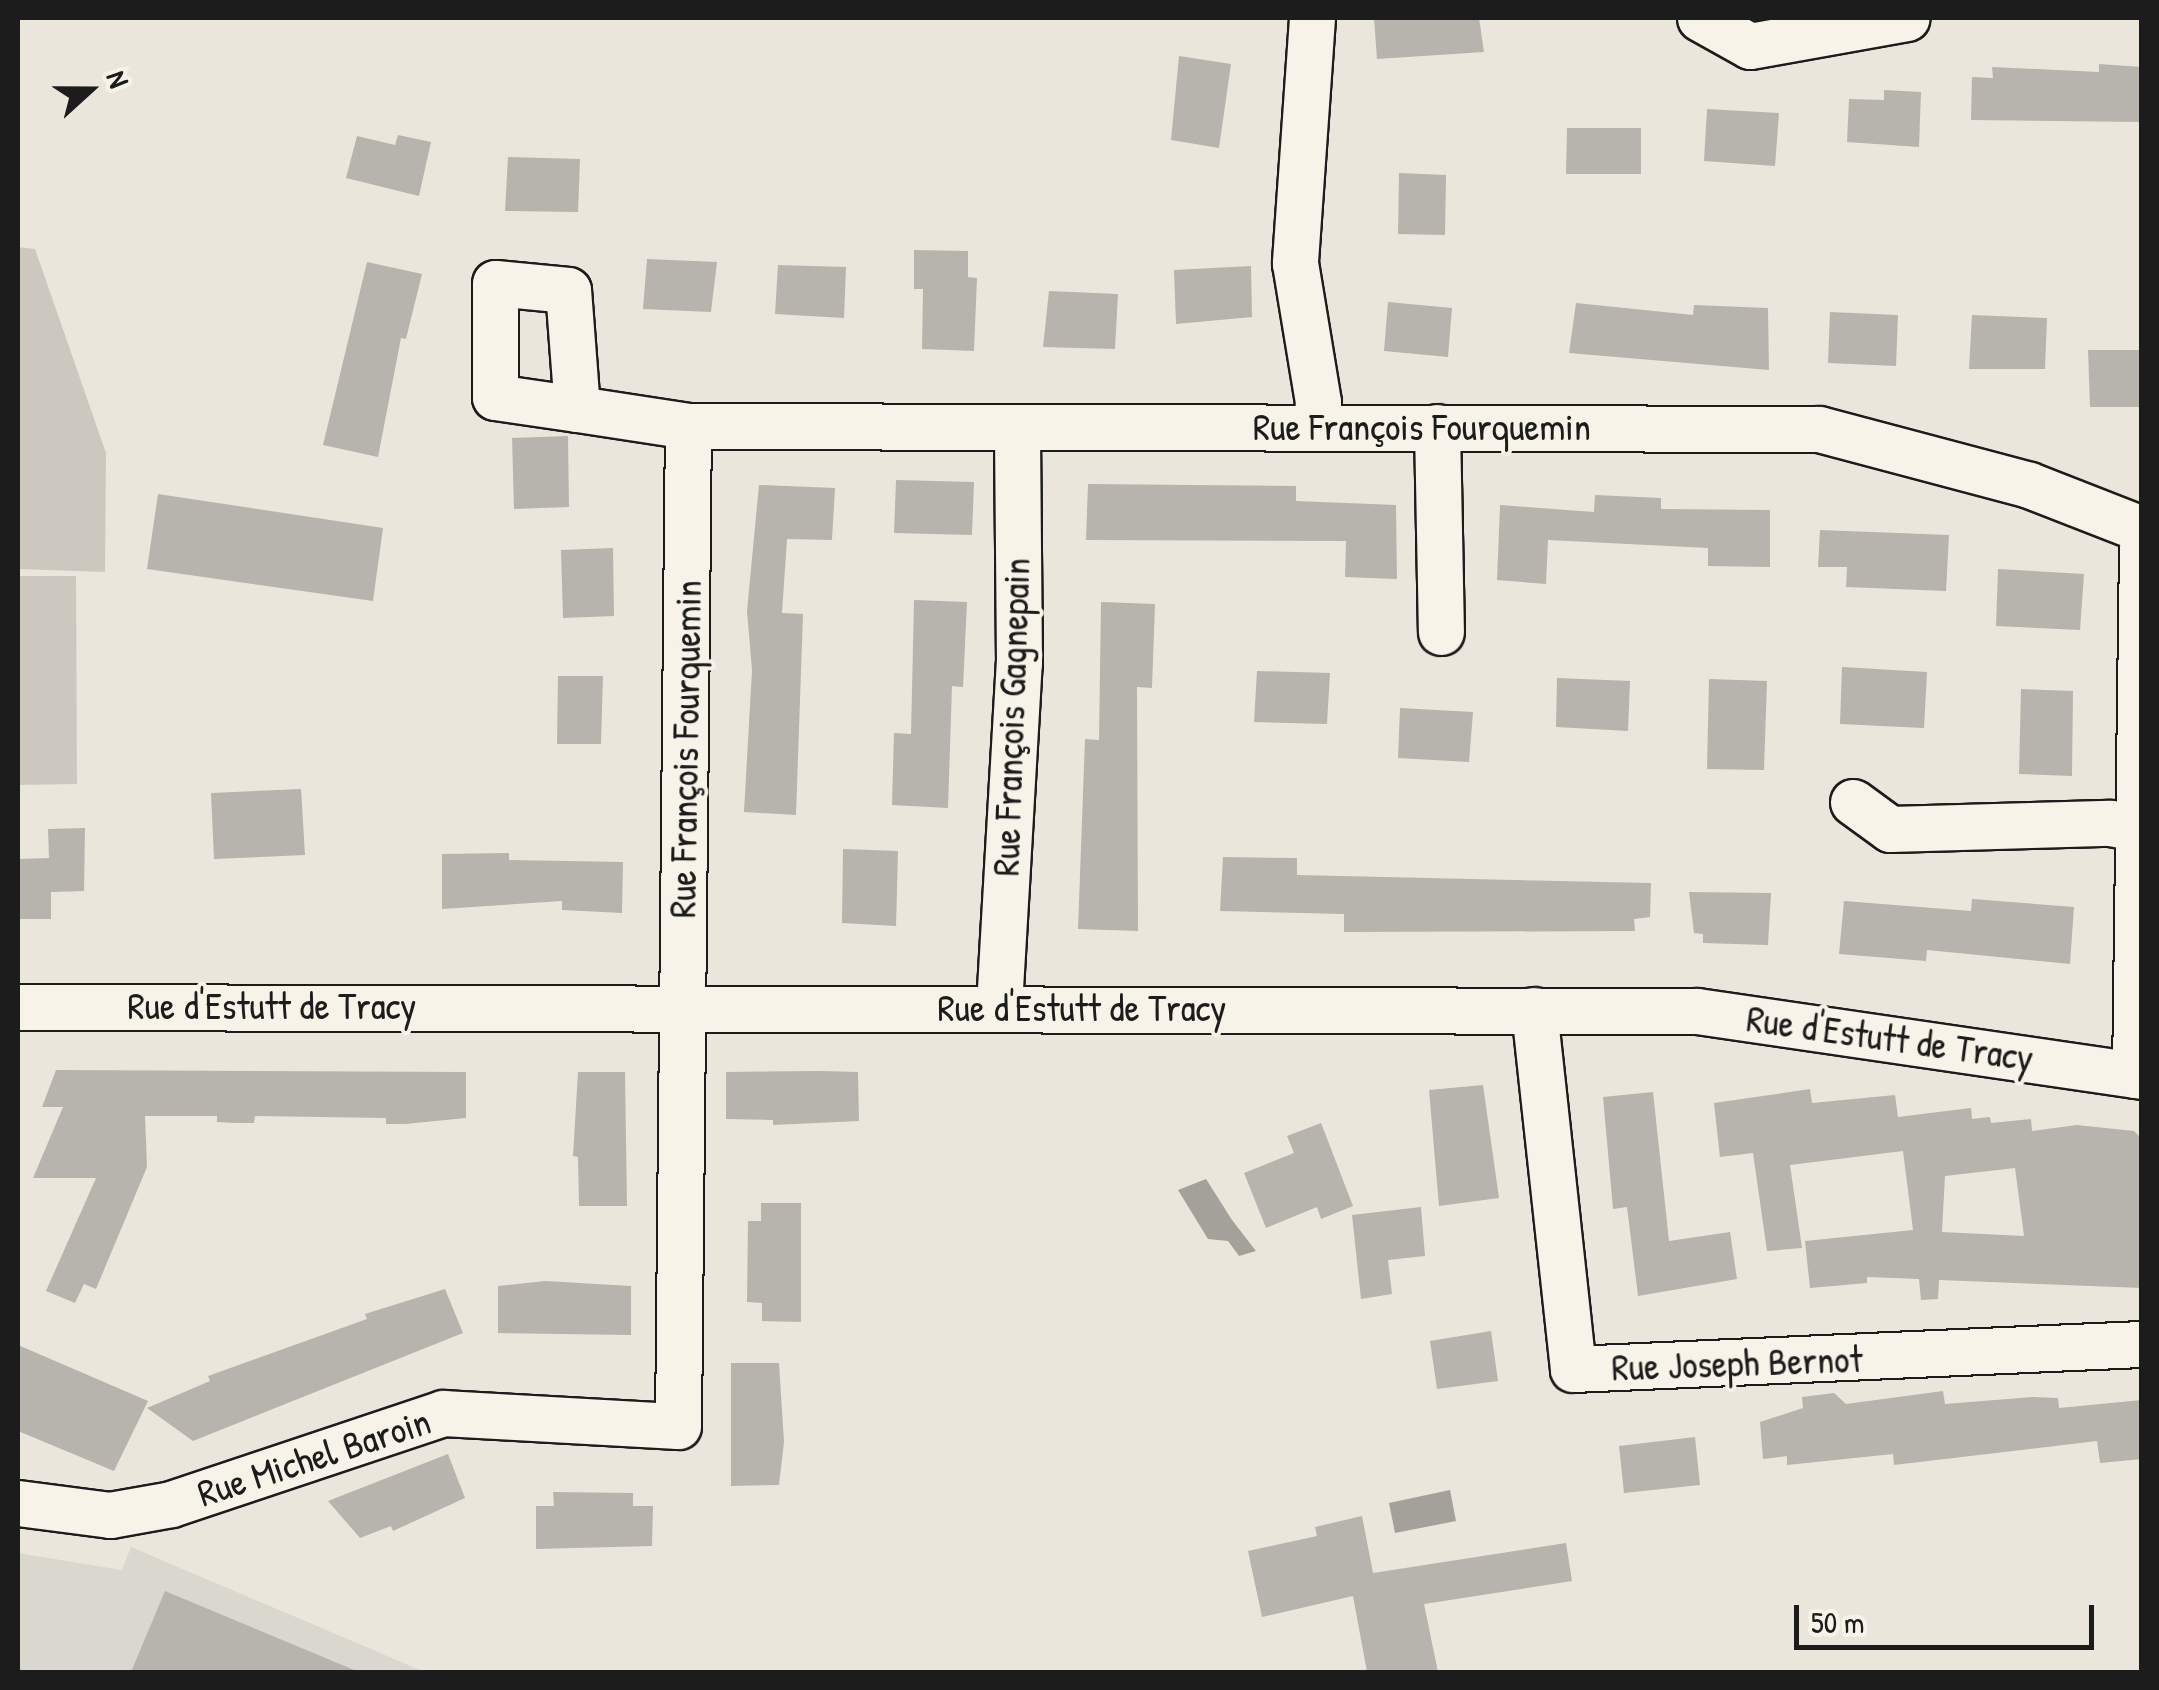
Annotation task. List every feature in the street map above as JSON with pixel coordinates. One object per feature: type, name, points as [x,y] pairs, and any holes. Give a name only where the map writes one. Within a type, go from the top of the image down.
[{"type":"street","points":[[1312,18],[1294,263],[1318,402],[1316,426]]},
{"type":"street","points":[[1700,18],[1750,46],[1907,18]]},
{"type":"street","name":"Rue François Fourquemin","points":[[576,409],[688,426],[1819,429],[2029,485],[2142,529]]},
{"type":"street","name":"Rue François Fourquemin","points":[[678,1012],[688,837],[688,426]]},
{"type":"street","name":"Rue François Gagnepain","points":[[999,1006],[1019,663],[1017,427]]},
{"type":"street","points":[[1437,427],[1441,632]]},
{"type":"street","points":[[2138,1076],[2142,547]]},
{"type":"street","points":[[1853,802],[1890,829],[2110,823],[2139,828]]},
{"type":"street","name":"Rue d'Estutt de Tracy","points":[[18,1008],[392,1004],[678,1012],[999,1006],[1697,1011],[2138,1076]]},
{"type":"street","name":"Rue Joseph Bernot","points":[[1534,1010],[1572,1369],[2142,1344]]},
{"type":"street","name":"Rue Michel Baroin","points":[[18,1503],[110,1515],[171,1504],[443,1413],[678,1426],[678,1012]]},
{"type":"shaded area","points":[[18,247],[35,249],[106,453],[105,572],[18,569]]},
{"type":"shaded area","points":[[18,576],[76,576],[77,784],[18,785]]},
{"type":"shaded area","points":[[1206,1179],[1256,1251],[1239,1256],[1228,1241],[1208,1239],[1178,1190]]},
{"type":"shaded area","points":[[1450,1490],[1456,1521],[1395,1533],[1389,1503]]},
{"type":"shaded area","points":[[131,1547],[425,1672],[18,1672],[18,1553],[122,1570]]},
{"type":"building","points":[[1374,18],[1479,18],[1484,52],[1377,59]]},
{"type":"building","points":[[1179,56],[1231,64],[1219,148],[1171,140]]},
{"type":"building","points":[[2099,64],[2142,67],[2142,122],[1971,120],[1972,77],[1993,78],[1992,67],[2099,72]]},
{"type":"building","points":[[1884,90],[1921,92],[1919,147],[1847,142],[1849,99],[1884,100]]},
{"type":"building","points":[[1707,109],[1779,113],[1775,166],[1704,161]]},
{"type":"building","points":[[1567,128],[1641,128],[1641,174],[1566,174]]},
{"type":"building","points":[[398,135],[431,142],[419,196],[346,178],[357,136],[395,145]]},
{"type":"building","points":[[508,157],[580,159],[578,212],[505,211]]},
{"type":"building","points":[[1399,173],[1446,175],[1445,235],[1398,234]]},
{"type":"building","points":[[914,250],[968,251],[968,277],[977,278],[974,351],[922,349],[923,289],[914,289]]},
{"type":"building","points":[[647,259],[717,262],[711,312],[643,309]]},
{"type":"building","points":[[367,262],[422,274],[406,339],[401,338],[378,457],[323,445]]},
{"type":"building","points":[[778,265],[846,267],[844,318],[775,314]]},
{"type":"building","points":[[1251,266],[1252,317],[1176,324],[1174,270]]},
{"type":"building","points":[[1049,291],[1118,294],[1115,349],[1043,347]]},
{"type":"building","points":[[1388,302],[1452,308],[1448,357],[1384,351]]},
{"type":"building","points":[[1576,303],[1693,315],[1694,305],[1768,308],[1769,370],[1569,353]]},
{"type":"building","points":[[1830,312],[1898,315],[1896,366],[1828,363]]},
{"type":"building","points":[[1972,315],[2047,318],[2045,369],[1969,369]]},
{"type":"building","points":[[2088,350],[2142,350],[2142,407],[2090,407]]},
{"type":"building","points":[[568,436],[569,507],[514,509],[512,438]]},
{"type":"building","points":[[896,480],[974,482],[972,535],[894,533]]},
{"type":"building","points":[[1088,484],[1296,486],[1296,501],[1396,505],[1397,579],[1345,577],[1346,541],[1086,540]]},
{"type":"building","points":[[759,485],[835,488],[832,540],[787,539],[782,613],[803,614],[796,815],[744,812],[752,670],[747,611]]},
{"type":"building","points":[[158,494],[383,528],[373,601],[147,569]]},
{"type":"building","points":[[1595,495],[1661,498],[1661,509],[1770,510],[1770,567],[1708,566],[1708,548],[1548,540],[1546,584],[1497,580],[1500,505],[1594,512]]},
{"type":"building","points":[[1820,530],[1949,535],[1946,591],[1846,587],[1847,567],[1818,567]]},
{"type":"building","points":[[613,548],[614,616],[563,618],[561,550]]},
{"type":"building","points":[[1998,569],[2084,574],[2080,630],[1996,626]]},
{"type":"building","points":[[914,600],[967,602],[963,687],[952,686],[948,808],[892,805],[894,733],[911,734]]},
{"type":"building","points":[[1101,602],[1155,604],[1152,688],[1137,687],[1138,931],[1078,929],[1085,739],[1099,740]]},
{"type":"building","points":[[1842,667],[1927,672],[1924,728],[1840,724]]},
{"type":"building","points":[[1257,671],[1330,673],[1327,724],[1254,722]]},
{"type":"building","points":[[558,676],[603,676],[601,744],[557,744]]},
{"type":"building","points":[[1557,678],[1630,681],[1628,731],[1556,727]]},
{"type":"building","points":[[1709,679],[1767,681],[1764,770],[1707,769]]},
{"type":"building","points":[[2021,689],[2073,691],[2072,776],[2019,774]]},
{"type":"building","points":[[1400,708],[1473,712],[1469,762],[1398,758]]},
{"type":"building","points":[[301,789],[305,855],[214,859],[211,793]]},
{"type":"building","points":[[85,828],[84,891],[51,892],[51,919],[18,919],[18,859],[49,858],[48,829]]},
{"type":"building","points":[[843,849],[898,851],[896,926],[842,923]]},
{"type":"building","points":[[509,853],[509,860],[623,862],[622,913],[562,910],[562,901],[442,909],[442,854]]},
{"type":"building","points":[[1223,857],[1297,858],[1297,875],[1651,883],[1650,917],[1634,919],[1635,931],[1344,932],[1344,914],[1220,911]]},
{"type":"building","points":[[1689,892],[1771,893],[1768,945],[1703,943],[1703,934],[1694,933]]},
{"type":"building","points":[[1972,899],[2074,907],[2070,964],[1927,950],[1926,961],[1839,954],[1844,901],[1971,911]]},
{"type":"building","points":[[56,1070],[466,1072],[466,1118],[386,1124],[386,1118],[255,1116],[254,1123],[236,1123],[217,1122],[217,1116],[145,1116],[147,1167],[96,1289],[84,1284],[75,1303],[46,1291],[96,1178],[33,1178],[63,1107],[42,1107]]},
{"type":"building","points":[[578,1072],[625,1072],[627,1206],[579,1206],[578,1157],[573,1156]]},
{"type":"building","points":[[726,1072],[858,1072],[859,1121],[773,1125],[773,1120],[726,1119]]},
{"type":"building","points":[[1483,1085],[1499,1198],[1439,1206],[1429,1090]]},
{"type":"building","points":[[1810,1089],[1812,1103],[1895,1095],[1898,1117],[1971,1108],[1972,1119],[1990,1117],[1991,1123],[2031,1119],[2032,1131],[2077,1125],[2134,1131],[2142,1139],[2142,1288],[1939,1280],[1938,1299],[1921,1300],[1919,1279],[1867,1277],[1867,1283],[1810,1288],[1805,1241],[1913,1230],[1903,1151],[1790,1165],[1802,1248],[1767,1251],[1753,1153],[1720,1157],[1714,1103]],"holes":[[[2015,1168],[2024,1236],[1942,1232],[1945,1176]]]},
{"type":"building","points":[[1653,1092],[1669,1241],[1730,1232],[1737,1279],[1638,1296],[1627,1207],[1613,1209],[1603,1097]]},
{"type":"building","points":[[1321,1123],[1353,1206],[1321,1219],[1317,1207],[1266,1228],[1244,1173],[1294,1153],[1287,1136]]},
{"type":"building","points":[[761,1203],[801,1203],[801,1322],[762,1321],[762,1303],[747,1302],[748,1221],[761,1221]]},
{"type":"building","points":[[1421,1207],[1425,1256],[1388,1260],[1392,1294],[1361,1299],[1352,1215]]},
{"type":"building","points":[[545,1281],[631,1286],[631,1335],[498,1333],[498,1286]]},
{"type":"building","points":[[445,1289],[463,1333],[193,1441],[147,1408],[210,1381],[208,1376],[367,1319],[365,1314]]},
{"type":"building","points":[[1491,1331],[1498,1381],[1437,1389],[1430,1341]]},
{"type":"building","points":[[18,1345],[148,1401],[114,1471],[18,1431]]},
{"type":"building","points":[[731,1363],[779,1363],[784,1442],[779,1485],[731,1486]]},
{"type":"building","points":[[1943,1391],[1945,1404],[2033,1397],[2058,1398],[2059,1408],[2142,1400],[2142,1459],[2100,1463],[2097,1441],[1894,1465],[1893,1454],[1787,1465],[1787,1456],[1763,1459],[1760,1422],[1803,1408],[1802,1397],[1834,1393],[1846,1404]]},
{"type":"building","points":[[1695,1437],[1700,1485],[1624,1493],[1619,1446]]},
{"type":"building","points":[[448,1454],[465,1498],[393,1531],[391,1526],[360,1538],[328,1501]]},
{"type":"building","points":[[553,1492],[633,1493],[633,1506],[653,1506],[652,1546],[536,1549],[536,1506],[554,1506]]},
{"type":"building","points":[[1362,1516],[1373,1573],[1566,1543],[1572,1581],[1424,1604],[1438,1672],[1367,1672],[1353,1596],[1262,1617],[1248,1551],[1317,1536],[1315,1527]]},
{"type":"building","points":[[165,1591],[359,1672],[131,1672]]}]
